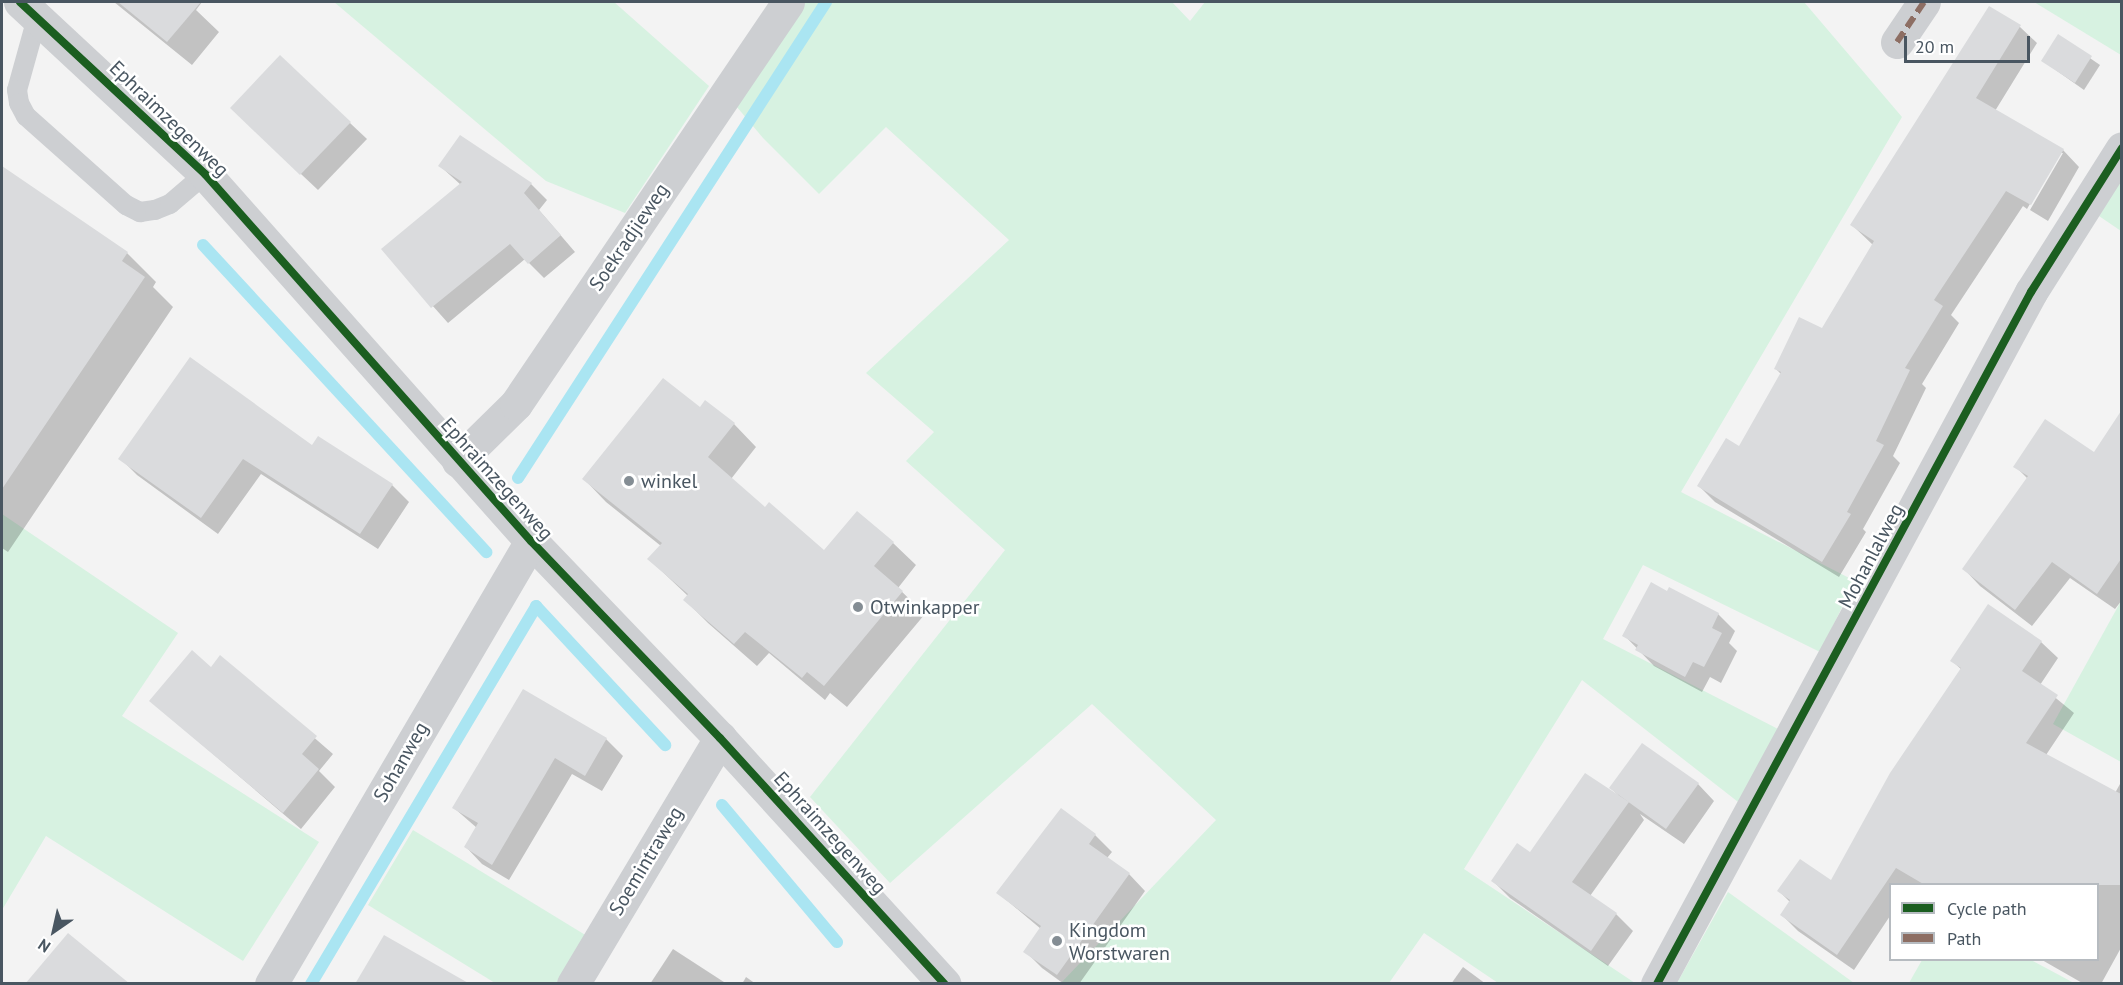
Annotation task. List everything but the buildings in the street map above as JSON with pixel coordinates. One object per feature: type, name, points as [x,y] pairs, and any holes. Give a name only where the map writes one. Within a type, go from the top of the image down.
[{"type":"street","name":"Soekradjieweg","points":[[458,461],[516,404],[788,2]]},
{"type":"street","points":[[1897,42],[1924,2]]},
{"type":"street","name":"Ephraimzegenweg","points":[[29,10],[205,174],[531,542],[720,738],[945,984]]},
{"type":"street","name":"Mohanlalweg","points":[[1657,984],[2031,292],[2121,148]]},
{"type":"street","name":"Sohanweg","points":[[271,984],[531,542]]},
{"type":"street","name":"Soemintraweg","points":[[573,984],[720,738]]},
{"type":"lane","points":[[29,10],[16,90],[19,103],[26,116],[126,205],[140,212],[155,210],[170,204],[205,174]]},
{"type":"green space","points":[[334,2],[614,2],[709,86],[625,213],[546,181]]},
{"type":"green space","points":[[795,2],[1172,2],[1190,21],[1205,2],[1804,2],[1902,117],[1681,492],[1855,581],[1820,652],[1643,565],[1603,639],[1782,731],[1742,805],[1582,680],[1464,869],[1635,983],[1498,983],[1424,933],[1389,983],[1061,983],[1216,820],[1092,704],[890,883],[810,797],[1005,550],[906,461],[934,432],[866,373],[1009,240],[886,127],[819,194],[763,138],[731,100]]},
{"type":"green space","points":[[2034,2],[2121,2],[2121,55]]},
{"type":"green space","points":[[2121,179],[2121,231],[2099,216]]},
{"type":"green space","points":[[2,514],[178,633],[122,716],[319,842],[243,961],[46,836],[2,910]]},
{"type":"green space","points":[[2121,601],[2121,762],[2053,724]]},
{"type":"green space","points":[[413,830],[587,936],[557,983],[495,983],[368,905]]},
{"type":"green space","points":[[1728,892],[1854,983],[1677,983]]},
{"type":"green space","points":[[1921,961],[2033,961],[2074,983],[1909,983]]},
{"type":"waterway","points":[[518,478],[826,2]]},
{"type":"waterway","points":[[203,245],[486,552]]},
{"type":"waterway","points":[[311,984],[536,606],[665,745]]},
{"type":"waterway","points":[[722,805],[837,942]]},
{"type":"marked path","points":[[1897,42],[1924,2]]},
{"type":"cycle path","points":[[20,2],[205,174],[531,541],[720,738],[945,984]]},
{"type":"cycle path","points":[[1657,984],[2031,292],[2122,148]]},
{"type":"place","name":"winkel","points":[[629,481]]},
{"type":"place","name":"Otwinkapper","points":[[858,607]]},
{"type":"place","name":"Kingdom Worstwaren","points":[[1057,941]]}]
